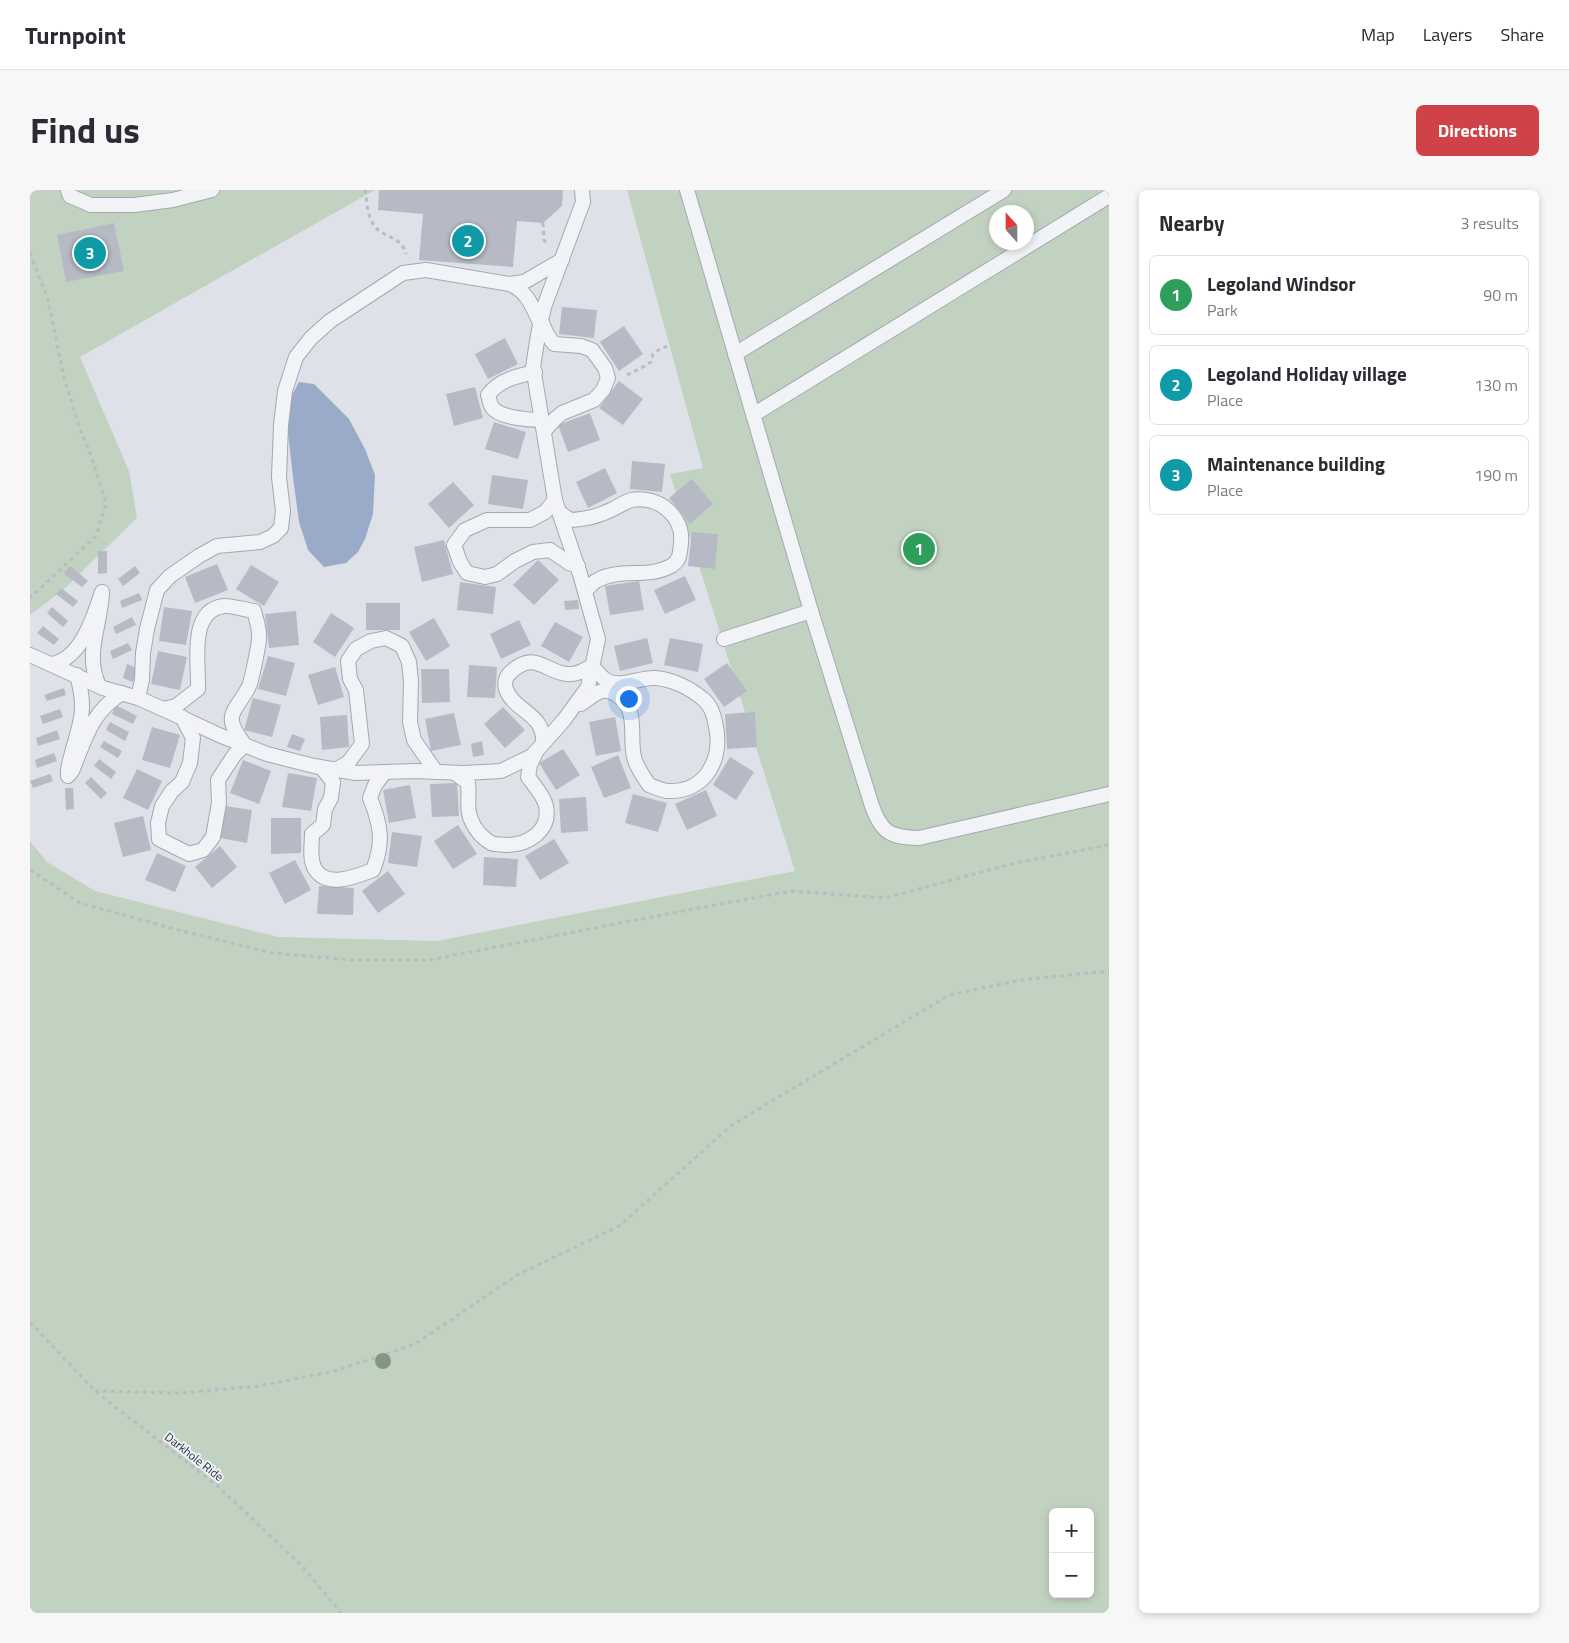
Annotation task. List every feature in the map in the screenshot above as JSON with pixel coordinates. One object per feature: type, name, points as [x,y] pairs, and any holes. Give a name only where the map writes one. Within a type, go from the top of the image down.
[{"type":"lane","points":[[68,190],[70,196],[91,205],[134,205],[173,200],[212,190]]},
{"type":"lane","points":[[30,655],[98,686],[138,698],[219,735],[268,754],[329,769],[356,772],[456,773],[501,771],[532,756],[572,710],[588,687],[598,638],[578,566],[557,506],[533,367],[544,307],[583,202],[582,190]]},
{"type":"lane","points":[[687,190],[812,611],[872,806],[881,826],[889,833],[900,838],[919,838],[1109,794]]},
{"type":"lane","points":[[735,354],[1004,190]]},
{"type":"lane","points":[[753,415],[1106,194]]},
{"type":"lane","points":[[510,284],[524,282],[562,260]]},
{"type":"lane","points":[[138,698],[142,680],[147,628],[157,590],[170,576],[198,556],[217,546],[260,542],[273,536],[281,528],[283,511],[279,477],[280,425],[286,391],[296,357],[330,321],[403,273],[426,270],[510,284],[519,288],[529,298],[554,344],[581,346],[592,350],[605,368],[608,378],[604,390],[594,400],[562,413],[543,426]]},
{"type":"lane","points":[[534,372],[514,377],[494,388],[488,395],[492,407],[500,413],[529,420],[543,426]]},
{"type":"lane","points":[[557,506],[570,520],[590,519],[631,500],[646,500],[659,503],[665,507],[671,512],[678,525],[682,539],[680,558],[672,566],[651,573],[608,576],[596,581],[585,591]]},
{"type":"lane","points":[[557,506],[530,520],[487,520],[465,530],[454,545],[467,574],[485,577],[497,574],[514,561],[533,552],[550,550],[568,563],[578,566]]},
{"type":"lane","points":[[51,664],[58,663],[79,646],[92,620],[102,592],[102,607],[92,660],[93,673],[98,686]]},
{"type":"lane","points":[[163,709],[176,706],[198,689],[198,633],[204,618],[213,608],[226,605],[254,611],[259,637],[250,683],[233,709],[232,720],[236,734],[245,745]]},
{"type":"lane","points":[[724,639],[812,611]]},
{"type":"lane","points":[[329,769],[348,763],[362,744],[356,690],[350,679],[348,661],[356,649],[371,641],[386,638],[402,646],[409,662],[411,682],[410,722],[414,740],[436,772]]},
{"type":"lane","points":[[456,773],[468,783],[467,812],[473,825],[483,837],[493,844],[523,844],[536,836],[546,822],[546,805],[528,777],[530,765],[544,736],[539,724],[528,712],[520,708],[509,697],[505,686],[507,675],[516,667],[529,662],[543,664],[567,674],[579,673],[592,666]]},
{"type":"lane","points":[[572,710],[600,691],[608,690],[623,699],[630,708],[634,758],[649,785],[666,791],[686,788],[702,780],[713,765],[717,753],[718,734],[714,716],[705,700],[689,689],[670,681],[654,678],[620,684],[606,680],[592,666]]},
{"type":"lane","points":[[76,675],[83,704],[79,730],[67,768],[68,776],[72,771],[93,721],[110,700],[122,693]]},
{"type":"lane","points":[[182,717],[193,738],[190,763],[182,782],[162,806],[158,823],[159,839],[176,849],[189,854],[203,850],[213,837],[219,803],[218,780],[235,754],[245,745]]},
{"type":"lane","points":[[329,769],[332,782],[331,798],[325,809],[322,824],[312,834],[312,858],[315,869],[335,881],[374,870],[381,843],[378,818],[370,798],[375,785],[385,772]]},
{"type":"path","points":[[365,190],[372,222],[380,232],[400,242],[405,252],[407,261],[403,273]]},
{"type":"path","points":[[30,253],[48,299],[64,378],[106,503],[96,536],[30,598]]},
{"type":"path","points":[[607,374],[621,377],[638,370],[651,362],[653,354],[661,348],[669,346]]},
{"type":"path","points":[[30,870],[80,903],[272,953],[352,960],[429,960],[708,906],[792,892],[885,898],[1016,863],[1109,845]]},
{"type":"path","points":[[96,1391],[181,1393],[259,1386],[335,1371],[415,1344],[519,1274],[619,1226],[732,1125],[950,995],[1022,980],[1109,971]]},
{"type":"path","name":"Darkhole Ride","points":[[30,1322],[96,1391],[220,1488],[303,1567],[341,1613]]},
{"type":"green space","points":[[30,190],[375,190],[80,357],[129,471],[137,518],[63,590],[30,615]]},
{"type":"green space","points":[[627,190],[1109,190],[1109,1613],[30,1613],[30,841],[47,862],[95,891],[278,937],[437,941],[795,871],[670,474],[703,468]]},
{"type":"water","points":[[299,382],[314,384],[349,419],[365,449],[375,475],[373,514],[365,539],[358,552],[346,563],[324,567],[308,550],[299,522],[287,424],[291,397]]},
{"type":"building","points":[[379,190],[563,190],[562,206],[543,223],[517,221],[513,267],[419,260],[423,214],[378,210]]},
{"type":"building","points":[[114,223],[124,271],[66,282],[57,235]]},
{"type":"building","points":[[562,307],[597,310],[594,338],[559,334]]},
{"type":"building","points":[[624,326],[643,354],[619,371],[600,342]]},
{"type":"building","points":[[505,338],[518,364],[488,379],[475,354]]},
{"type":"building","points":[[619,381],[643,399],[623,425],[599,408]]},
{"type":"building","points":[[475,387],[483,418],[454,426],[446,394]]},
{"type":"building","points":[[590,413],[600,440],[568,452],[558,425]]},
{"type":"building","points":[[494,422],[526,432],[518,459],[485,449]]},
{"type":"building","points":[[632,461],[665,464],[662,492],[630,489]]},
{"type":"building","points":[[605,468],[617,493],[588,508],[576,482]]},
{"type":"building","points":[[492,475],[528,480],[523,509],[488,504]]},
{"type":"building","points":[[692,479],[713,504],[690,524],[669,498]]},
{"type":"building","points":[[453,482],[474,505],[449,528],[428,504]]},
{"type":"building","points":[[692,532],[718,534],[715,569],[688,566]]},
{"type":"building","points":[[444,540],[453,574],[422,582],[414,547]]},
{"type":"building","points":[[98,551],[107,551],[107,573],[98,574]]},
{"type":"building","points":[[538,560],[559,580],[534,605],[513,585]]},
{"type":"building","points":[[217,564],[228,590],[195,603],[185,577]]},
{"type":"building","points":[[251,565],[279,582],[264,606],[236,589]]},
{"type":"building","points":[[70,566],[88,581],[82,587],[64,574]]},
{"type":"building","points":[[135,566],[140,573],[123,586],[118,579]]},
{"type":"building","points":[[685,576],[696,600],[665,614],[654,590]]},
{"type":"building","points":[[639,581],[644,610],[610,615],[605,586]]},
{"type":"building","points":[[460,582],[496,587],[493,614],[457,610]]},
{"type":"building","points":[[61,588],[78,601],[73,607],[56,594]]},
{"type":"building","points":[[139,593],[142,600],[122,608],[120,601]]},
{"type":"building","points":[[578,600],[579,609],[565,610],[564,601]]},
{"type":"building","points":[[366,603],[400,603],[400,630],[366,630]]},
{"type":"building","points":[[52,607],[68,621],[63,627],[47,613]]},
{"type":"building","points":[[164,607],[192,611],[186,645],[159,641]]},
{"type":"building","points":[[296,611],[299,645],[269,648],[265,614]]},
{"type":"building","points":[[331,613],[354,628],[335,657],[313,642]]},
{"type":"building","points":[[132,617],[136,625],[116,634],[113,627]]},
{"type":"building","points":[[434,618],[450,646],[426,661],[409,632]]},
{"type":"building","points":[[519,620],[531,645],[501,659],[490,634]]},
{"type":"building","points":[[555,622],[583,637],[569,662],[541,646]]},
{"type":"building","points":[[43,626],[59,639],[54,645],[37,633]]},
{"type":"building","points":[[647,638],[653,663],[620,671],[614,646]]},
{"type":"building","points":[[670,638],[703,644],[698,672],[664,665]]},
{"type":"building","points":[[128,643],[132,650],[113,659],[110,651]]},
{"type":"building","points":[[158,651],[187,657],[180,690],[151,684]]},
{"type":"building","points":[[268,656],[295,663],[286,696],[258,689]]},
{"type":"building","points":[[727,663],[747,691],[724,707],[704,679]]},
{"type":"building","points":[[127,664],[137,668],[133,682],[123,678]]},
{"type":"building","points":[[469,665],[497,667],[495,698],[467,697]]},
{"type":"building","points":[[335,667],[344,697],[318,705],[308,675]]},
{"type":"building","points":[[421,669],[449,669],[450,702],[422,703]]},
{"type":"building","points":[[64,688],[66,695],[47,701],[44,695]]},
{"type":"building","points":[[253,698],[281,705],[272,737],[244,730]]},
{"type":"building","points":[[116,705],[137,716],[133,724],[112,714]]},
{"type":"building","points":[[503,707],[525,730],[505,748],[484,724]]},
{"type":"building","points":[[60,709],[63,717],[43,724],[40,716]]},
{"type":"building","points":[[755,712],[757,747],[727,749],[725,714]]},
{"type":"building","points":[[454,713],[461,745],[431,751],[425,719]]},
{"type":"building","points":[[347,715],[349,747],[322,750],[320,717]]},
{"type":"building","points":[[615,717],[621,751],[596,756],[589,722]]},
{"type":"building","points":[[110,722],[129,732],[125,741],[106,730]]},
{"type":"building","points":[[152,727],[180,735],[170,768],[142,760]]},
{"type":"building","points":[[57,730],[60,739],[38,746],[36,738]]},
{"type":"building","points":[[292,734],[305,739],[300,751],[287,747]]},
{"type":"building","points":[[104,741],[122,751],[118,758],[100,747]]},
{"type":"building","points":[[482,741],[484,755],[473,757],[471,744]]},
{"type":"building","points":[[563,749],[580,775],[556,790],[539,763]]},
{"type":"building","points":[[54,753],[57,761],[37,768],[35,760]]},
{"type":"building","points":[[618,755],[631,788],[604,798],[591,767]]},
{"type":"building","points":[[730,757],[754,772],[736,800],[713,785]]},
{"type":"building","points":[[99,759],[116,772],[111,779],[94,766]]},
{"type":"building","points":[[243,760],[271,771],[259,804],[230,793]]},
{"type":"building","points":[[137,769],[162,781],[148,810],[123,798]]},
{"type":"building","points":[[288,773],[317,778],[311,811],[282,807]]},
{"type":"building","points":[[50,774],[53,781],[33,788],[30,781]]},
{"type":"building","points":[[91,777],[107,793],[101,799],[85,783]]},
{"type":"building","points":[[457,783],[459,816],[432,817],[430,784]]},
{"type":"building","points":[[410,785],[416,818],[389,823],[383,790]]},
{"type":"building","points":[[65,788],[73,788],[74,809],[66,810]]},
{"type":"building","points":[[706,790],[717,816],[687,830],[675,804]]},
{"type":"building","points":[[633,794],[667,803],[658,832],[625,823]]},
{"type":"building","points":[[586,797],[588,831],[561,833],[559,799]]},
{"type":"building","points":[[225,806],[252,810],[247,843],[220,838]]},
{"type":"building","points":[[143,816],[151,850],[123,857],[114,823]]},
{"type":"building","points":[[271,818],[301,818],[301,853],[271,854]]},
{"type":"building","points":[[458,825],[477,854],[453,869],[434,841]]},
{"type":"building","points":[[392,832],[422,836],[417,867],[388,863]]},
{"type":"building","points":[[554,839],[569,863],[540,880],[525,856]]},
{"type":"building","points":[[220,846],[237,867],[212,888],[195,867]]},
{"type":"building","points":[[157,853],[186,866],[175,892],[145,880]]},
{"type":"building","points":[[484,857],[518,859],[516,887],[483,885]]},
{"type":"building","points":[[295,860],[311,890],[285,904],[269,873]]},
{"type":"building","points":[[388,871],[405,894],[378,913],[362,891]]},
{"type":"building","points":[[319,886],[354,888],[353,915],[317,914]]},
{"type":"place","name":"Legoland Holiday village","points":[[468,241]]},
{"type":"place","name":"Maintenance building","points":[[90,253]]},
{"type":"place","name":"Legoland Windsor","points":[[919,549]]}]
